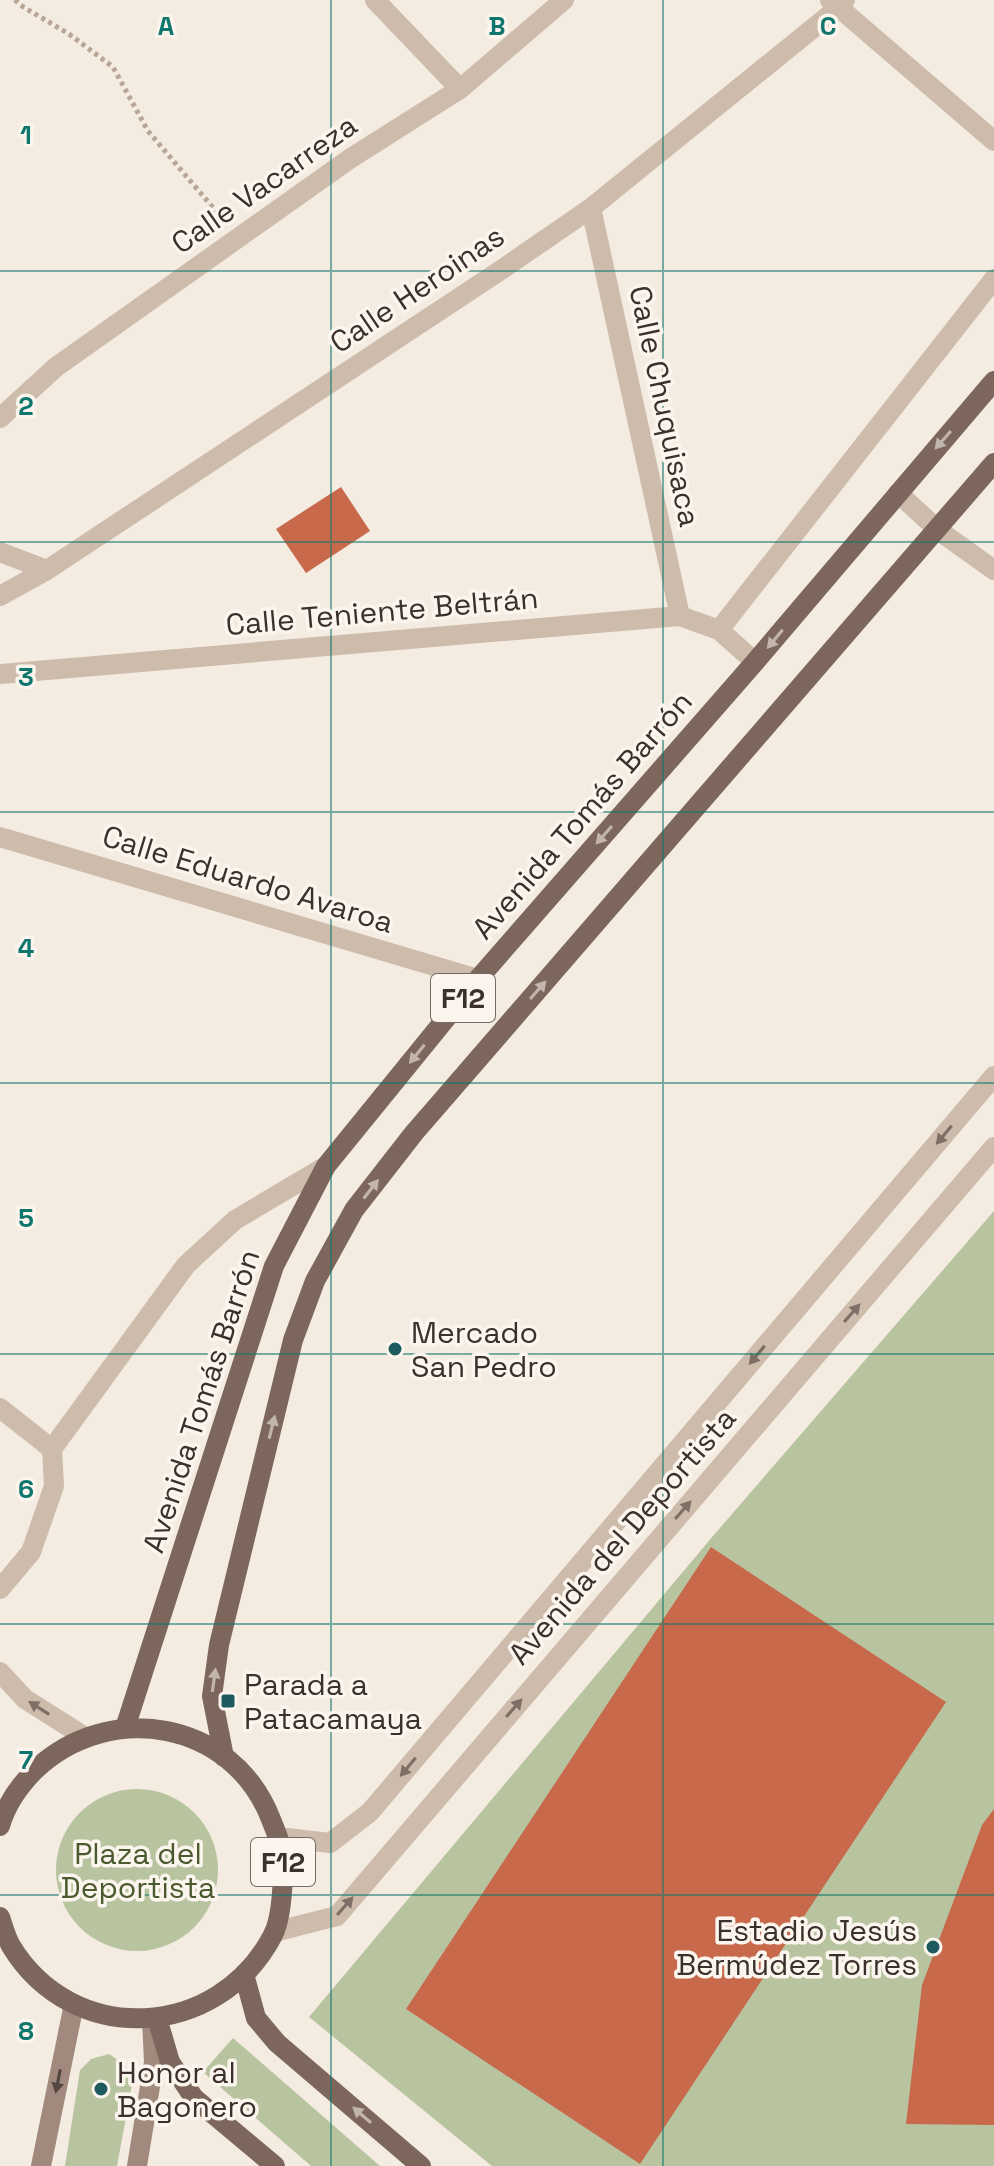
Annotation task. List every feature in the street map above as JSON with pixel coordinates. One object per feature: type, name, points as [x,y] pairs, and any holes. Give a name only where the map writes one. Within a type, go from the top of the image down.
[{"type":"main road","name":"Avenida Tomás Barrón","points":[[125,1728],[274,1266],[326,1166],[478,979],[755,662],[994,381]]},
{"type":"main road","name":"F12","points":[[224,1757],[212,1696],[223,1630],[293,1340],[315,1281],[354,1210],[425,1121],[994,463]]},
{"type":"main road","name":"F12","points":[[0,1826],[3,1815],[23,1782],[51,1755],[85,1737],[125,1728],[151,1728],[178,1733],[202,1743],[246,1776],[263,1799],[278,1837],[283,1860],[282,1897],[274,1932],[244,1974],[218,1995],[188,2010],[154,2018],[125,2019],[74,2004],[37,1979],[10,1945],[0,1917]]},
{"type":"main road","points":[[244,1974],[256,2018],[277,2043],[421,2166]]},
{"type":"main road","points":[[41,2166],[74,2004]]},
{"type":"main road","points":[[137,2166],[154,2062],[154,2018]]},
{"type":"main road","points":[[154,2018],[170,2062],[194,2098],[275,2166]]},
{"type":"street","points":[[375,0],[460,89]]},
{"type":"street","name":"Calle Vacarreza","points":[[0,418],[56,367],[351,158],[460,89],[564,0]]},
{"type":"street","points":[[838,3],[994,141]]},
{"type":"street","name":"Calle Heroinas","points":[[0,596],[47,570],[591,208],[838,3]]},
{"type":"street","name":"Calle Chuquisaca","points":[[591,208],[680,616]]},
{"type":"street","points":[[719,630],[994,279]]},
{"type":"street","points":[[898,493],[938,530],[994,570]]},
{"type":"street","points":[[0,552],[47,570]]},
{"type":"street","name":"Calle Teniente Beltrán","points":[[0,674],[680,616],[719,630],[755,662]]},
{"type":"street","name":"Calle Eduardo Avaroa","points":[[0,837],[478,979]]},
{"type":"street","name":"Avenida del Deportista","points":[[278,1837],[330,1843],[370,1812],[994,1076]]},
{"type":"street","name":"Avenida del Deportista","points":[[274,1932],[337,1916],[994,1147]]},
{"type":"street","points":[[0,1589],[31,1552],[54,1486],[52,1449],[186,1265],[235,1220],[326,1166]]},
{"type":"street","points":[[0,1408],[52,1449]]},
{"type":"street","points":[[0,1672],[25,1699],[85,1737]]},
{"type":"path","points":[[15,0],[69,34],[113,67],[148,131],[239,238]]},
{"type":"green space","points":[[994,1211],[994,2166],[492,2166],[309,2017],[713,1536]]},
{"type":"green space","name":"Plaza del Deportista","points":[[137,1789],[168,1795],[195,1812],[212,1839],[218,1870],[212,1901],[195,1928],[168,1945],[137,1951],[106,1945],[79,1928],[62,1901],[56,1870],[62,1839],[79,1812],[106,1795]]},
{"type":"green space","points":[[233,2038],[380,2166],[311,2166],[203,2072]]},
{"type":"green space","points":[[109,2054],[124,2064],[133,2079],[117,2166],[65,2166],[80,2070],[91,2059]]},
{"type":"building","points":[[341,487],[370,531],[306,573],[276,529]]},
{"type":"building","points":[[711,1547],[946,1702],[640,2164],[406,2009]]},
{"type":"building","points":[[994,1809],[994,2125],[906,2124],[922,1985],[982,1825]]},
{"type":"place","name":"Mercado San Pedro","points":[[395,1349]]},
{"type":"place","name":"Parada a Patacamaya","points":[[228,1701]]},
{"type":"place","name":"Estadio Jesús Bermúdez Torres","points":[[933,1947]]},
{"type":"place","name":"Honor al Bagonero","points":[[101,2089]]}]
